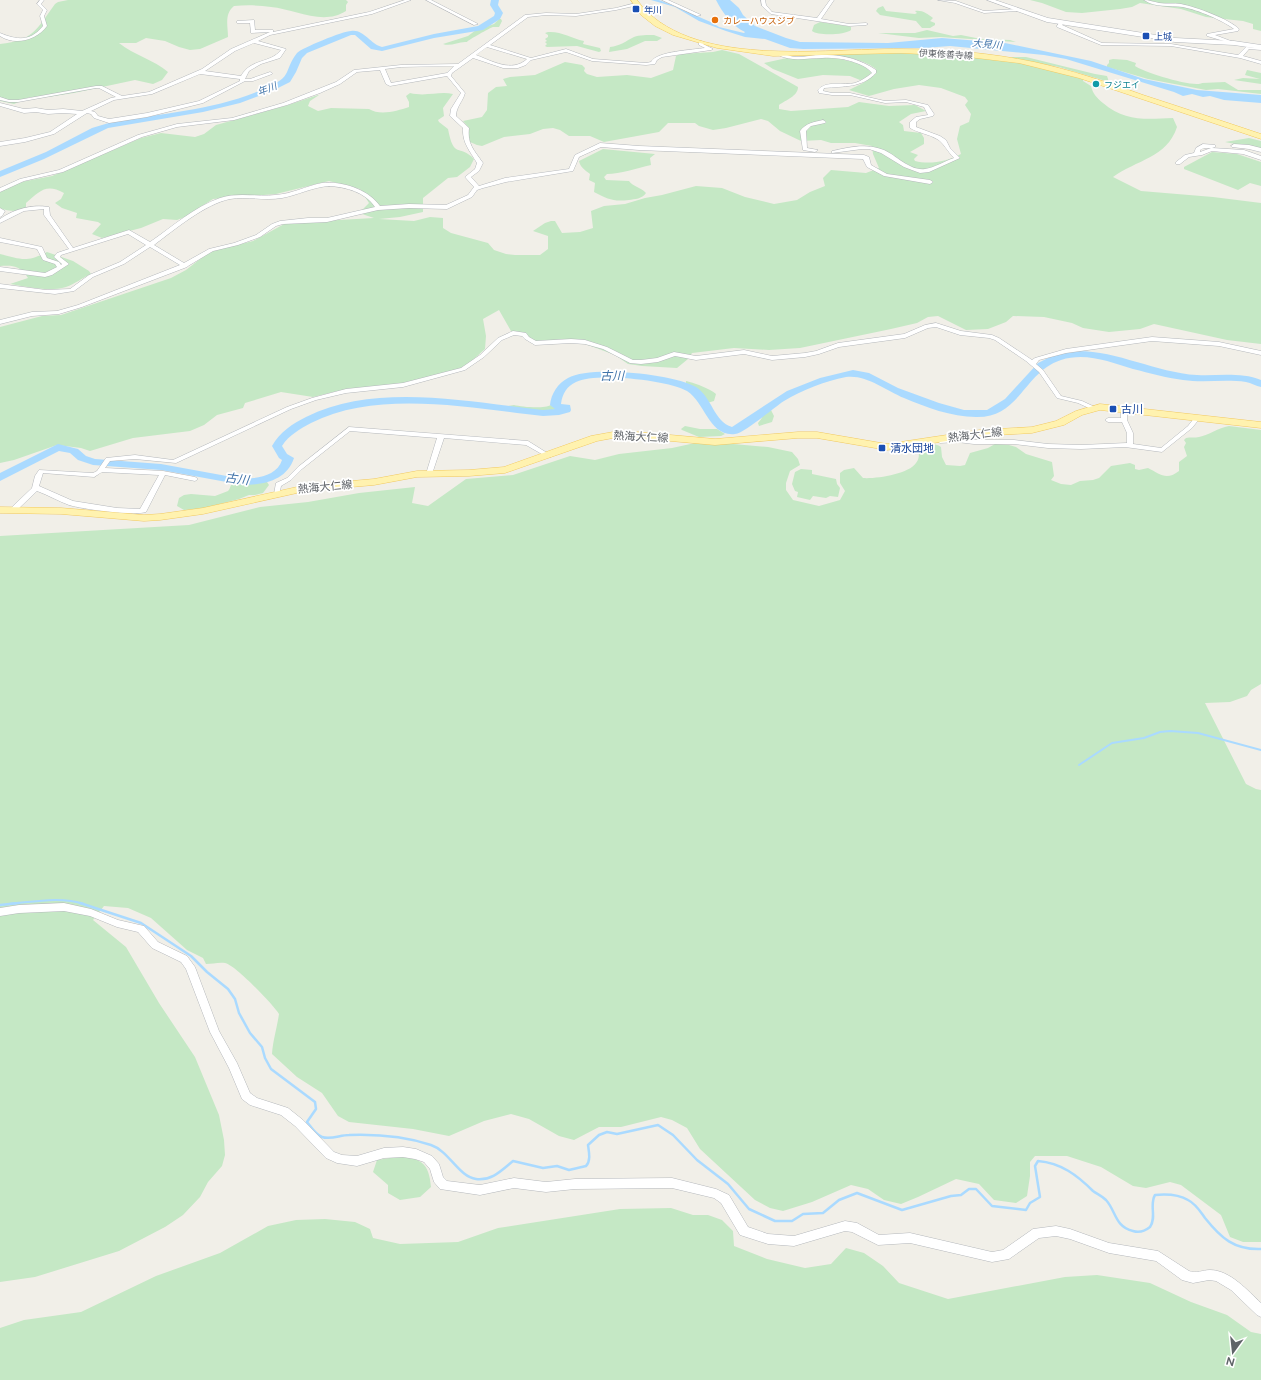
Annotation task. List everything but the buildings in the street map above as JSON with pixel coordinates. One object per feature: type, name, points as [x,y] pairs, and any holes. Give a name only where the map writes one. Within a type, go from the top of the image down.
[{"type":"main road","name":"伊東修善寺線","points":[[635,2],[639,9],[656,25],[673,33],[701,42],[747,51],[780,54],[829,52],[942,53],[1024,62],[1090,78],[1261,137]]},
{"type":"main road","name":"熱海大仁線","points":[[0,510],[14,509],[61,511],[144,518],[160,517],[203,511],[306,488],[359,484],[429,474],[505,470],[549,456],[595,438],[624,434],[715,442],[798,434],[817,435],[874,446],[894,446],[980,432],[1032,430],[1060,423],[1079,413],[1093,408],[1109,407],[1261,425]]},
{"type":"street","points":[[0,34],[6,38],[25,39],[32,37],[43,29],[45,26],[42,16],[45,10],[40,4],[42,0]]},
{"type":"street","points":[[0,144],[26,140],[52,133],[84,112],[120,96],[156,91],[199,72],[233,50],[269,34],[370,13],[409,0]]},
{"type":"street","points":[[428,0],[476,24]]},
{"type":"street","points":[[664,0],[699,15]]},
{"type":"street","points":[[762,0],[764,5],[771,13],[849,25],[866,24]]},
{"type":"street","points":[[818,20],[832,0]]},
{"type":"street","points":[[940,0],[956,2],[984,12],[1016,10]]},
{"type":"street","points":[[990,0],[1041,18],[1062,22],[1180,40],[1234,43]]},
{"type":"street","points":[[1146,0],[1158,6],[1179,6],[1190,8],[1233,26],[1237,30],[1209,35],[1234,43],[1261,48]]},
{"type":"street","points":[[382,68],[388,84],[390,85],[448,74],[458,65],[531,15],[576,15],[616,9],[635,2]]},
{"type":"street","points":[[239,22],[252,21],[252,30],[255,32],[269,32],[299,27]]},
{"type":"street","points":[[1062,22],[1059,26],[1101,44],[1168,45],[1239,57],[1261,64]]},
{"type":"street","points":[[1139,34],[1162,40],[1168,45]]},
{"type":"street","points":[[0,104],[24,110],[93,113],[96,116],[111,121],[187,106],[201,102],[243,79],[247,70],[259,63],[278,57],[284,49],[253,41]]},
{"type":"street","points":[[487,46],[530,59],[566,50],[592,60],[648,64],[653,63],[655,59],[661,56],[711,49],[700,45],[701,42]]},
{"type":"street","points":[[1239,57],[1248,48],[1261,48]]},
{"type":"street","points":[[780,54],[789,57],[837,57],[865,64],[874,71],[874,74],[869,78],[851,86],[823,87],[820,90],[821,92],[828,94],[850,94],[885,102],[906,101],[926,106],[931,114],[930,116],[918,118],[913,122],[913,128],[938,137],[944,141],[948,149],[957,158],[927,171],[920,171],[906,166],[883,152],[870,148],[858,148],[832,152],[805,149],[803,130],[805,127],[823,122]]},
{"type":"street","points":[[473,56],[510,68],[524,65],[530,59]]},
{"type":"street","points":[[0,190],[22,180],[61,171],[140,136],[178,126],[232,119],[285,104],[324,90],[356,72],[382,68],[458,65]]},
{"type":"street","points":[[199,72],[251,80],[270,73]]},
{"type":"street","points":[[448,74],[463,93],[463,97],[453,109],[453,116],[466,128],[467,143],[480,163],[478,170],[468,178],[478,188]]},
{"type":"street","points":[[0,98],[9,101],[18,101],[100,86],[120,96]]},
{"type":"street","points":[[0,322],[32,314],[65,311],[185,266],[208,251],[248,240],[278,223],[297,220],[327,220],[378,208],[409,206],[447,207],[470,196],[478,188],[505,180],[571,170],[577,156],[603,145],[639,148],[864,157],[867,158],[868,166],[886,175],[930,182]]},
{"type":"street","points":[[1196,155],[1198,149],[1203,146],[1249,147],[1261,150]]},
{"type":"street","points":[[1178,163],[1187,156],[1196,155],[1208,150],[1244,152],[1261,158]]},
{"type":"street","points":[[0,286],[15,286],[46,291],[70,291],[76,288],[84,280],[122,262],[187,218],[215,202],[228,198],[283,196],[324,184],[357,190],[378,208]]},
{"type":"street","points":[[0,221],[11,213],[22,209],[47,208],[48,215],[72,250]]},
{"type":"street","points":[[0,210],[2,211],[0,215]]},
{"type":"street","points":[[0,269],[45,275],[50,274],[66,264],[57,256],[59,254],[129,232],[185,266]]},
{"type":"street","points":[[0,240],[40,248],[41,256],[46,261],[58,263],[60,267]]},
{"type":"street","points":[[14,509],[33,492],[39,472],[41,471],[94,475],[101,469],[107,460],[135,457],[174,462],[289,408],[314,399],[346,391],[403,385],[463,369],[482,356],[500,339],[506,335],[518,332],[524,334],[535,343],[571,341],[596,345],[617,353],[632,362],[641,362],[658,360],[674,354],[696,358],[738,352],[772,358],[805,356],[838,345],[905,336],[927,326],[936,325],[960,333],[990,336],[997,339],[1041,371],[1058,397],[1080,402],[1093,408]]},
{"type":"street","points":[[1032,364],[1038,359],[1066,351],[1152,339],[1218,344],[1261,353]]},
{"type":"street","points":[[1124,409],[1124,420],[1130,433],[1130,446]]},
{"type":"street","points":[[933,440],[939,442],[957,440],[1014,442],[1048,446],[1130,446],[1165,449],[1197,418]]},
{"type":"street","points":[[1108,420],[1124,420]]},
{"type":"street","points":[[277,494],[278,485],[289,479],[346,430],[528,443],[549,456]]},
{"type":"street","points":[[429,474],[441,436]]},
{"type":"street","points":[[101,469],[163,473],[195,479]]},
{"type":"street","points":[[35,487],[71,503],[140,512],[144,510],[163,473]]},
{"type":"street","points":[[0,912],[36,908],[64,907],[75,909],[141,929],[155,944],[184,959],[195,977],[215,1032],[233,1066],[246,1096],[254,1102],[284,1111],[304,1127],[330,1155],[342,1160],[357,1161],[384,1154],[403,1152],[416,1154],[428,1159],[435,1167],[438,1179],[444,1186],[480,1190],[514,1183],[546,1187],[575,1184],[672,1183],[716,1194],[724,1199],[744,1231],[768,1239],[794,1241],[845,1226],[853,1227],[878,1240],[910,1238],[992,1257],[1005,1255],[1037,1233],[1056,1231],[1070,1234],[1109,1248],[1158,1256],[1186,1276],[1193,1278],[1209,1275],[1217,1276],[1235,1286],[1261,1310]]},
{"type":"green space","points":[[68,0],[346,0],[348,2],[346,5],[346,11],[328,17],[318,17],[266,6],[234,6],[228,16],[228,37],[200,49],[190,50],[165,41],[146,38],[136,43],[119,43],[157,64],[168,72],[162,80],[153,84],[135,80],[74,93],[48,97],[30,97],[14,104],[0,101],[0,44],[20,40],[27,36],[38,27],[55,4]]},
{"type":"green space","points":[[1030,0],[1261,0],[1261,31],[1253,29],[1253,24],[1243,21],[1206,17],[1181,9],[1140,3],[1132,7],[1082,13],[1066,12]]},
{"type":"green space","points":[[883,6],[886,11],[915,14],[917,13],[915,11],[923,12],[933,18],[930,21],[935,23],[935,25],[930,28],[922,28],[916,21],[880,15],[876,11],[878,8]]},
{"type":"green space","points":[[499,19],[502,21],[499,27],[493,27],[467,42],[449,45],[443,44],[468,36],[476,30],[494,24]]},
{"type":"green space","points":[[820,22],[851,27],[851,30],[848,32],[832,34],[815,33],[812,31],[814,25]]},
{"type":"green space","points":[[927,30],[953,36],[961,35],[981,39],[1010,40],[1016,42],[940,37],[919,38],[878,33],[915,33]]},
{"type":"green space","points":[[545,33],[562,34],[584,41],[583,44],[600,48],[601,51],[599,52],[577,46],[547,47],[545,46],[547,44],[545,42],[547,41],[545,39],[548,35]]},
{"type":"green space","points":[[641,35],[654,35],[662,38],[657,41],[645,41],[627,49],[609,52],[610,47],[634,37]]},
{"type":"green space","points":[[722,50],[739,54],[798,87],[794,95],[779,105],[779,109],[791,111],[848,107],[859,102],[889,106],[915,105],[926,111],[911,114],[899,122],[903,125],[904,131],[921,133],[924,138],[924,144],[910,152],[918,155],[914,159],[915,161],[927,163],[939,162],[961,154],[957,139],[960,126],[969,122],[971,114],[965,105],[968,101],[965,97],[941,88],[919,85],[894,89],[869,96],[849,90],[863,83],[875,74],[876,69],[867,64],[846,57],[789,55],[910,53],[1001,60],[1051,69],[1084,78],[1083,81],[1091,86],[1098,99],[1119,114],[1145,119],[1173,118],[1177,127],[1166,146],[1150,157],[1113,177],[1141,191],[1261,203],[1261,344],[1227,340],[1154,324],[1140,329],[1109,332],[1083,328],[1072,323],[1044,317],[1013,316],[1006,322],[988,329],[966,330],[938,316],[928,317],[917,323],[800,348],[769,350],[734,348],[692,353],[688,359],[677,368],[628,364],[615,355],[577,341],[532,341],[524,333],[511,331],[499,310],[483,319],[486,336],[485,349],[464,368],[406,383],[338,391],[313,397],[281,392],[245,403],[243,408],[217,415],[204,425],[190,431],[133,438],[90,451],[81,448],[57,445],[14,460],[0,463],[0,327],[42,316],[61,315],[171,278],[186,270],[209,252],[253,241],[286,223],[374,218],[359,213],[369,203],[360,189],[329,181],[276,194],[213,199],[185,217],[177,220],[163,219],[141,228],[102,238],[92,234],[101,224],[98,222],[76,218],[77,213],[62,208],[55,203],[61,199],[64,193],[58,190],[48,189],[39,192],[26,203],[26,207],[17,211],[0,209],[0,191],[16,183],[52,176],[141,138],[161,133],[195,137],[204,134],[216,125],[318,95],[310,101],[308,106],[318,111],[331,108],[369,109],[383,112],[409,107],[409,102],[406,96],[410,93],[453,94],[443,108],[444,116],[438,120],[448,129],[452,145],[458,150],[469,154],[474,159],[470,167],[457,177],[448,178],[423,198],[423,212],[400,217],[379,219],[414,221],[430,217],[443,218],[443,228],[451,233],[488,243],[494,250],[506,254],[540,255],[548,249],[548,236],[533,231],[551,221],[555,221],[562,233],[580,232],[593,228],[591,211],[604,206],[625,204],[696,186],[722,188],[745,197],[774,204],[797,200],[810,192],[825,186],[823,178],[831,170],[866,173],[879,168],[873,154],[872,146],[855,143],[831,143],[821,140],[801,141],[780,131],[768,121],[761,119],[713,130],[699,126],[695,123],[668,123],[659,132],[604,142],[590,136],[569,136],[560,130],[553,128],[543,129],[530,134],[504,137],[482,146],[470,142],[468,137],[469,128],[463,121],[482,117],[487,110],[488,93],[496,87],[507,86],[503,79],[510,77],[535,75],[565,62],[582,65],[587,74],[597,77],[627,75],[651,78],[673,70],[676,56],[680,54]]},
{"type":"green space","points":[[831,57],[862,64],[871,70],[871,73],[867,78],[860,80],[850,76],[823,75],[798,79],[773,69],[764,63],[787,58]]},
{"type":"green space","points":[[1011,57],[1026,57],[1107,76],[1109,82],[1059,67]]},
{"type":"green space","points":[[1109,60],[1127,60],[1136,63],[1135,66],[1140,69],[1179,81],[1197,84],[1225,82],[1238,90],[1261,90],[1261,94],[1218,89],[1206,90],[1148,79],[1107,67]]},
{"type":"green space","points":[[1247,70],[1261,73],[1261,84],[1234,80],[1243,78],[1260,79],[1245,75]]},
{"type":"green space","points":[[1249,138],[1261,141],[1261,149],[1225,142]]},
{"type":"green space","points":[[603,149],[655,154],[650,158],[651,165],[623,172],[607,174],[604,177],[606,180],[629,181],[644,191],[646,193],[644,195],[636,199],[619,201],[607,198],[594,192],[595,183],[589,180],[590,174],[582,167],[579,161]]},
{"type":"green space","points":[[1212,152],[1237,154],[1261,162],[1261,186],[1250,183],[1238,190],[1184,169],[1184,167]]},
{"type":"green space","points":[[47,252],[73,261],[89,271],[91,274],[66,287],[53,289],[38,288],[10,284],[28,278],[16,267],[0,266],[0,254],[28,259]]},
{"type":"green space","points":[[686,381],[714,392],[716,394],[714,401],[707,403],[697,391],[686,383]]},
{"type":"green space","points":[[514,405],[538,407],[551,405],[555,406],[556,409],[548,411],[503,407]]},
{"type":"green space","points":[[771,410],[774,416],[772,422],[759,426],[758,423],[763,415]]},
{"type":"green space","points":[[685,426],[700,429],[717,429],[725,434],[721,436],[699,437],[681,429]]},
{"type":"green space","points":[[1229,426],[1261,430],[1261,684],[1251,690],[1247,696],[1230,702],[1205,703],[1246,784],[1261,790],[1261,1242],[1243,1242],[1230,1237],[1221,1215],[1181,1185],[1170,1182],[1146,1188],[1133,1186],[1101,1167],[1067,1156],[1035,1156],[1030,1162],[1030,1176],[1027,1196],[1016,1203],[994,1200],[979,1184],[956,1179],[901,1204],[884,1200],[868,1189],[851,1185],[812,1202],[783,1211],[770,1208],[755,1200],[700,1149],[687,1128],[672,1120],[661,1117],[621,1127],[599,1127],[574,1140],[559,1136],[529,1119],[511,1114],[484,1121],[449,1136],[413,1129],[349,1122],[338,1116],[322,1093],[297,1077],[272,1054],[279,1014],[262,994],[244,977],[230,965],[225,963],[206,964],[203,958],[187,950],[151,918],[128,908],[104,906],[93,920],[126,947],[159,1003],[195,1057],[219,1115],[224,1140],[225,1155],[222,1166],[208,1182],[200,1197],[183,1215],[165,1227],[119,1251],[35,1277],[0,1282],[0,536],[189,525],[260,507],[308,502],[359,493],[415,487],[412,503],[428,506],[466,479],[513,475],[570,456],[595,460],[619,454],[711,442],[768,447],[792,452],[798,459],[800,465],[790,471],[786,483],[786,490],[793,500],[819,506],[840,500],[845,491],[840,483],[840,473],[844,470],[854,468],[863,478],[884,477],[900,473],[912,467],[916,463],[919,457],[918,448],[930,444],[935,444],[941,447],[942,457],[946,465],[960,466],[965,465],[970,453],[988,448],[995,444],[1016,447],[1026,454],[1052,462],[1054,476],[1051,480],[1061,484],[1071,485],[1080,481],[1099,478],[1111,466],[1130,463],[1135,465],[1135,469],[1139,470],[1148,468],[1163,476],[1170,476],[1179,471],[1179,462],[1187,456],[1184,447],[1186,443],[1184,440],[1186,438],[1203,436]]},
{"type":"green space","points":[[801,469],[812,470],[812,474],[836,479],[840,488],[838,497],[830,496],[826,498],[813,496],[810,500],[797,497],[798,492],[795,491],[792,484],[795,472]]},
{"type":"green space","points":[[267,482],[269,485],[263,493],[249,495],[201,509],[184,510],[177,506],[179,498],[184,495],[191,494],[215,496],[228,491],[233,484]]},
{"type":"green space","points":[[396,1157],[417,1160],[422,1163],[428,1172],[431,1187],[420,1197],[400,1200],[388,1193],[388,1185],[373,1172],[377,1160]]},
{"type":"green space","points":[[671,1208],[693,1215],[708,1215],[722,1220],[733,1231],[734,1246],[767,1259],[805,1268],[831,1264],[846,1248],[864,1253],[883,1266],[899,1283],[948,1299],[1065,1277],[1097,1275],[1150,1283],[1191,1302],[1227,1315],[1251,1332],[1261,1334],[1261,1380],[0,1380],[0,1328],[24,1320],[81,1312],[156,1276],[220,1253],[268,1226],[296,1220],[325,1219],[355,1222],[370,1229],[373,1238],[400,1244],[458,1242],[498,1228],[620,1209]]},
{"type":"water","name":"大見川","points":[[651,0],[659,0],[667,3],[719,27],[744,33],[745,32],[728,18],[716,0],[730,0],[755,26],[800,42],[888,43],[942,38],[1005,43],[1091,61],[1144,79],[1197,90],[1261,95],[1261,103],[1224,100],[1210,96],[1203,97],[1192,94],[1183,96],[1066,59],[1044,55],[950,46],[924,48],[790,48],[765,39],[745,37],[726,31],[699,21],[675,7]]},
{"type":"waterway","name":"年川","points":[[0,174],[41,158],[106,126],[169,117],[203,110],[254,96],[269,90],[287,80],[300,54],[304,51],[350,33],[357,33],[374,47],[382,49],[434,36],[480,28],[497,17],[499,13],[494,5],[495,0]]},
{"type":"waterway","name":"古川","points":[[0,478],[58,447],[74,451],[82,458],[93,462],[161,467],[243,482],[263,480],[277,474],[286,465],[288,458],[283,456],[277,446],[288,433],[319,415],[338,408],[378,401],[398,400],[438,402],[543,413],[559,412],[566,410],[566,407],[559,407],[555,405],[558,393],[573,379],[583,376],[634,376],[652,378],[683,385],[693,390],[698,395],[720,426],[734,431],[781,398],[823,380],[853,373],[865,375],[895,390],[935,406],[964,413],[977,414],[988,413],[1003,406],[1014,396],[1035,371],[1048,361],[1064,356],[1081,354],[1098,355],[1172,375],[1197,378],[1239,378],[1248,379],[1261,384]]},
{"type":"waterway","points":[[1079,765],[1112,743],[1144,738],[1160,732],[1170,731],[1198,733],[1261,750]]},
{"type":"waterway","points":[[9,904],[56,900],[66,900],[81,903]]},
{"type":"waterway","points":[[0,905],[19,903]]},
{"type":"waterway","points":[[81,903],[141,923],[191,956],[207,972],[228,989],[235,999],[239,1013],[250,1033],[262,1047],[265,1058],[271,1069],[315,1102],[316,1109],[307,1122],[316,1133],[322,1137],[329,1138],[349,1135],[380,1135],[421,1142],[437,1148],[464,1174],[476,1179],[482,1179],[492,1177],[513,1161],[543,1168],[557,1166],[569,1170],[586,1166],[589,1159],[588,1145],[599,1135],[607,1132],[617,1134],[658,1125],[673,1135],[697,1160],[728,1184],[749,1209],[775,1221],[792,1221],[803,1214],[823,1213],[839,1200],[857,1193],[902,1210],[951,1196],[961,1195],[969,1189],[976,1189],[992,1206],[1026,1210],[1030,1203],[1040,1197],[1035,1166],[1038,1161],[1054,1164],[1075,1175],[1106,1200],[1116,1218],[1127,1229],[1140,1232],[1150,1227],[1153,1219],[1153,1199],[1155,1195],[1172,1195],[1184,1198],[1191,1202],[1198,1208],[1217,1231],[1229,1241],[1243,1247],[1261,1249]]},
{"type":"place","name":"年川","points":[[636,9]]},
{"type":"place","name":"カレーハウスジブ","points":[[715,20]]},
{"type":"place","name":"上城","points":[[1146,36]]},
{"type":"place","name":"フジエイ","points":[[1096,84]]},
{"type":"place","name":"古川","points":[[1113,409]]},
{"type":"place","name":"清水団地","points":[[882,448]]}]
